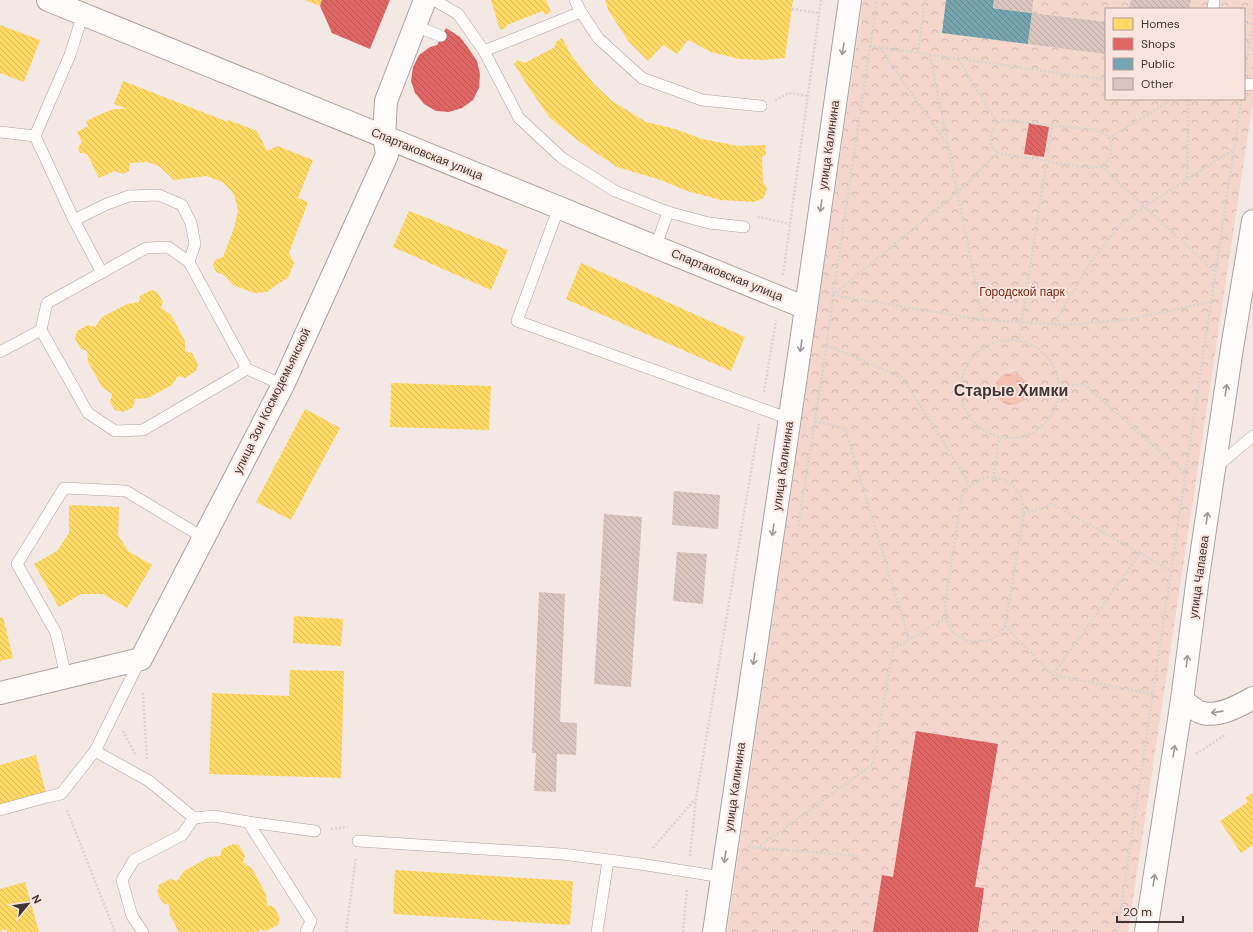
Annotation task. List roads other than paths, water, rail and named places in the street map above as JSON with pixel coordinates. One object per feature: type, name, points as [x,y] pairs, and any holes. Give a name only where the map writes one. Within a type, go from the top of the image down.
[{"type":"street","name":"Спартаковская улица","points":[[48,0],[806,308]]},
{"type":"street","name":"улица Зои Космодемьянской","points":[[141,659],[283,385],[387,155],[384,136],[386,101],[425,0]]},
{"type":"street","name":"улица Калинина","points":[[714,932],[850,0]]},
{"type":"street","name":"улица Чапаева","points":[[1146,932],[1182,700],[1232,348],[1253,221]]},
{"type":"street","points":[[0,693],[141,659]]},
{"type":"street","points":[[1182,700],[1202,713],[1213,714],[1224,712],[1253,698]]},
{"type":"lane","points":[[434,0],[458,14],[484,51],[519,118],[562,158],[615,191],[668,212],[709,222],[744,227]]},
{"type":"lane","points":[[575,0],[598,38],[642,78],[702,100],[761,106]]},
{"type":"lane","points":[[484,51],[581,12]]},
{"type":"lane","points":[[83,14],[70,55],[35,136],[74,220],[102,273]]},
{"type":"lane","points":[[415,26],[441,36]]},
{"type":"lane","points":[[1245,80],[1253,84]]},
{"type":"lane","points":[[0,132],[35,136]]},
{"type":"lane","points":[[74,220],[107,204],[130,196],[159,195],[182,205],[191,223],[195,244],[189,262]]},
{"type":"lane","points":[[559,208],[517,321],[790,419]]},
{"type":"lane","points":[[656,246],[668,212]]},
{"type":"lane","points":[[247,368],[143,430],[115,431],[88,413],[41,330],[47,303],[146,248],[168,247],[189,262],[247,368],[283,385]]},
{"type":"lane","points":[[0,352],[41,330]]},
{"type":"lane","points":[[1214,469],[1253,436]]},
{"type":"lane","points":[[66,677],[56,633],[16,564],[64,488],[126,491],[204,538]]},
{"type":"lane","points":[[0,810],[47,796],[61,794],[95,751],[141,659]]},
{"type":"lane","points":[[95,751],[149,781],[194,818],[214,816],[315,831]]},
{"type":"lane","points":[[143,932],[132,916],[122,880],[134,860],[182,835],[194,818]]},
{"type":"lane","points":[[248,822],[311,921],[306,932]]},
{"type":"lane","points":[[358,841],[562,854],[640,864],[722,877]]},
{"type":"lane","points":[[596,932],[608,861]]},
{"type":"water","points":[[1008,373],[1014,373],[1024,380],[1027,389],[1026,395],[1020,402],[1014,405],[1008,405],[998,398],[995,392],[995,386],[1002,376]]},
{"type":"district","name":"Старые Химки","points":[[1011,390]]},
{"type":"park label","name":"Городской парк","points":[[1022,292]]}]
